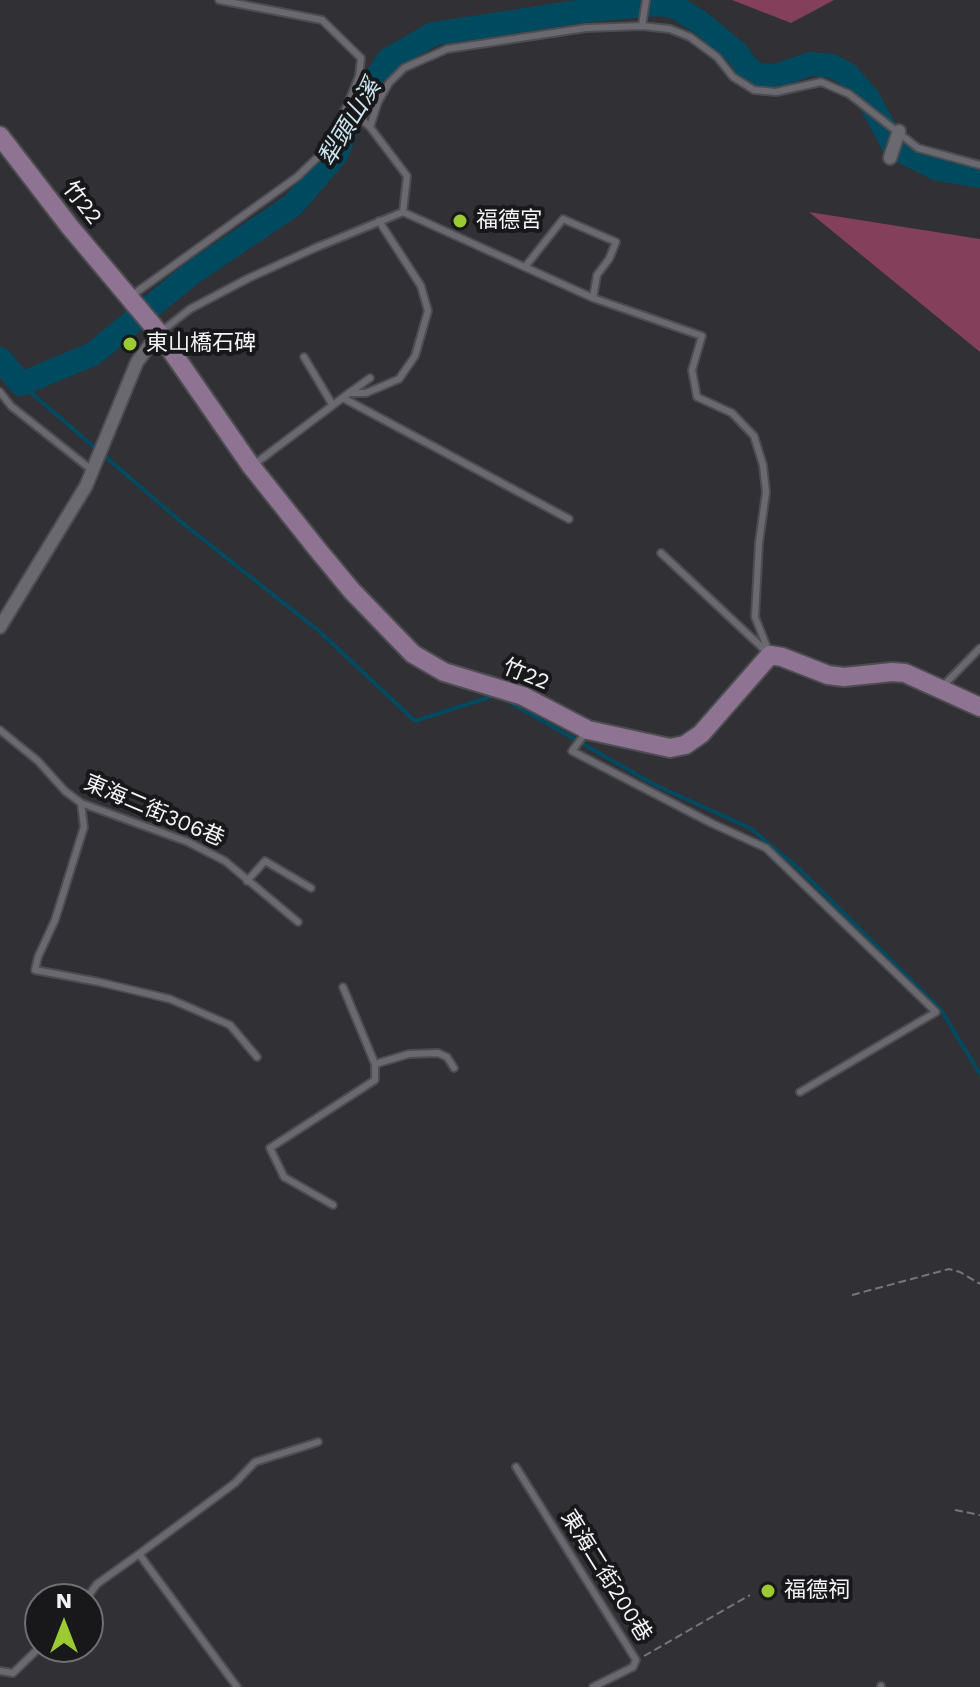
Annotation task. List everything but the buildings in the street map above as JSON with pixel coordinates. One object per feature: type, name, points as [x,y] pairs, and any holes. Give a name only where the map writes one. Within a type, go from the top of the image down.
[{"type":"street","points":[[890,158],[897,135]]},
{"type":"street","name":"竹22","points":[[0,136],[159,333],[251,466],[352,591],[413,654],[444,672],[523,696],[588,730],[670,748],[685,745],[701,734],[770,655]]},
{"type":"street","points":[[0,627],[93,471],[137,362],[159,333]]},
{"type":"street","points":[[770,655],[828,675],[844,677],[905,673],[980,707]]},
{"type":"lane","points":[[128,298],[297,177],[320,155],[347,106],[359,76],[361,58],[322,20],[219,0]]},
{"type":"lane","points":[[642,26],[646,0]]},
{"type":"lane","points":[[370,127],[378,102],[397,75],[404,68],[447,49],[586,28],[642,26],[670,29],[690,37],[717,57],[733,77],[754,90],[776,92],[821,82],[849,94],[881,118],[897,135],[918,148],[980,165]]},
{"type":"lane","points":[[347,106],[370,127],[407,176],[403,212]]},
{"type":"lane","points":[[159,333],[213,296],[315,248],[403,212],[593,298],[702,336],[692,370],[697,397],[732,413],[754,436],[763,465],[766,492],[759,543],[755,617],[770,655]]},
{"type":"lane","points":[[525,267],[563,219],[616,242],[609,259],[597,275],[593,298]]},
{"type":"lane","points":[[346,395],[366,393],[399,379],[415,356],[428,311],[421,286],[379,221]]},
{"type":"lane","points":[[304,357],[332,404]]},
{"type":"lane","points":[[251,466],[370,378]]},
{"type":"lane","points":[[0,392],[11,406],[93,471]]},
{"type":"lane","points":[[346,395],[569,519]]},
{"type":"lane","points":[[661,553],[770,655]]},
{"type":"lane","points":[[940,688],[980,648]]},
{"type":"lane","name":"東海二街306巷","points":[[0,730],[38,761],[65,791],[81,803],[188,842],[225,861],[298,922]]},
{"type":"lane","points":[[588,730],[572,751],[766,848],[936,1012],[800,1092]]},
{"type":"lane","points":[[81,803],[84,827],[55,920],[35,970],[170,999],[230,1025],[257,1057]]},
{"type":"lane","points":[[247,881],[265,861],[311,888]]},
{"type":"lane","points":[[333,1205],[284,1177],[270,1148],[375,1080],[375,1064],[343,987]]},
{"type":"lane","points":[[375,1064],[409,1054],[438,1053],[447,1057],[454,1068]]},
{"type":"lane","points":[[98,1583],[235,1483],[255,1462],[318,1442]]},
{"type":"lane","name":"東海二街200巷","points":[[516,1467],[636,1660],[633,1667],[593,1687]]},
{"type":"lane","points":[[139,1554],[237,1687]]},
{"type":"lane","points":[[0,1671],[13,1673],[24,1662]]},
{"type":"path","points":[[852,1295],[949,1269],[980,1284]]},
{"type":"path","points":[[955,1510],[980,1515]]},
{"type":"path","points":[[636,1660],[750,1595]]},
{"type":"shaded area","points":[[732,0],[834,0],[791,23]]},
{"type":"shaded area","points":[[809,212],[980,239],[980,352]]},
{"type":"waterway","name":"犁頭山溪","points":[[674,6],[676,0]]},
{"type":"waterway","name":"犁頭山溪","points":[[0,359],[21,384],[93,354],[192,273],[293,205],[336,155],[352,116],[388,60],[433,34],[590,10],[658,4],[674,6],[701,23],[758,75],[776,76],[810,64],[832,66],[847,74],[868,98],[895,148],[938,169],[980,176]]},
{"type":"waterway","points":[[21,384],[180,521],[319,631],[415,721],[496,695]]},
{"type":"waterway","points":[[504,699],[655,785],[750,828],[798,868],[941,1010],[980,1074]]},
{"type":"place","name":"福德宮","points":[[460,221]]},
{"type":"place","name":"東山橋石碑","points":[[130,344]]},
{"type":"place","name":"福德祠","points":[[768,1591]]}]
